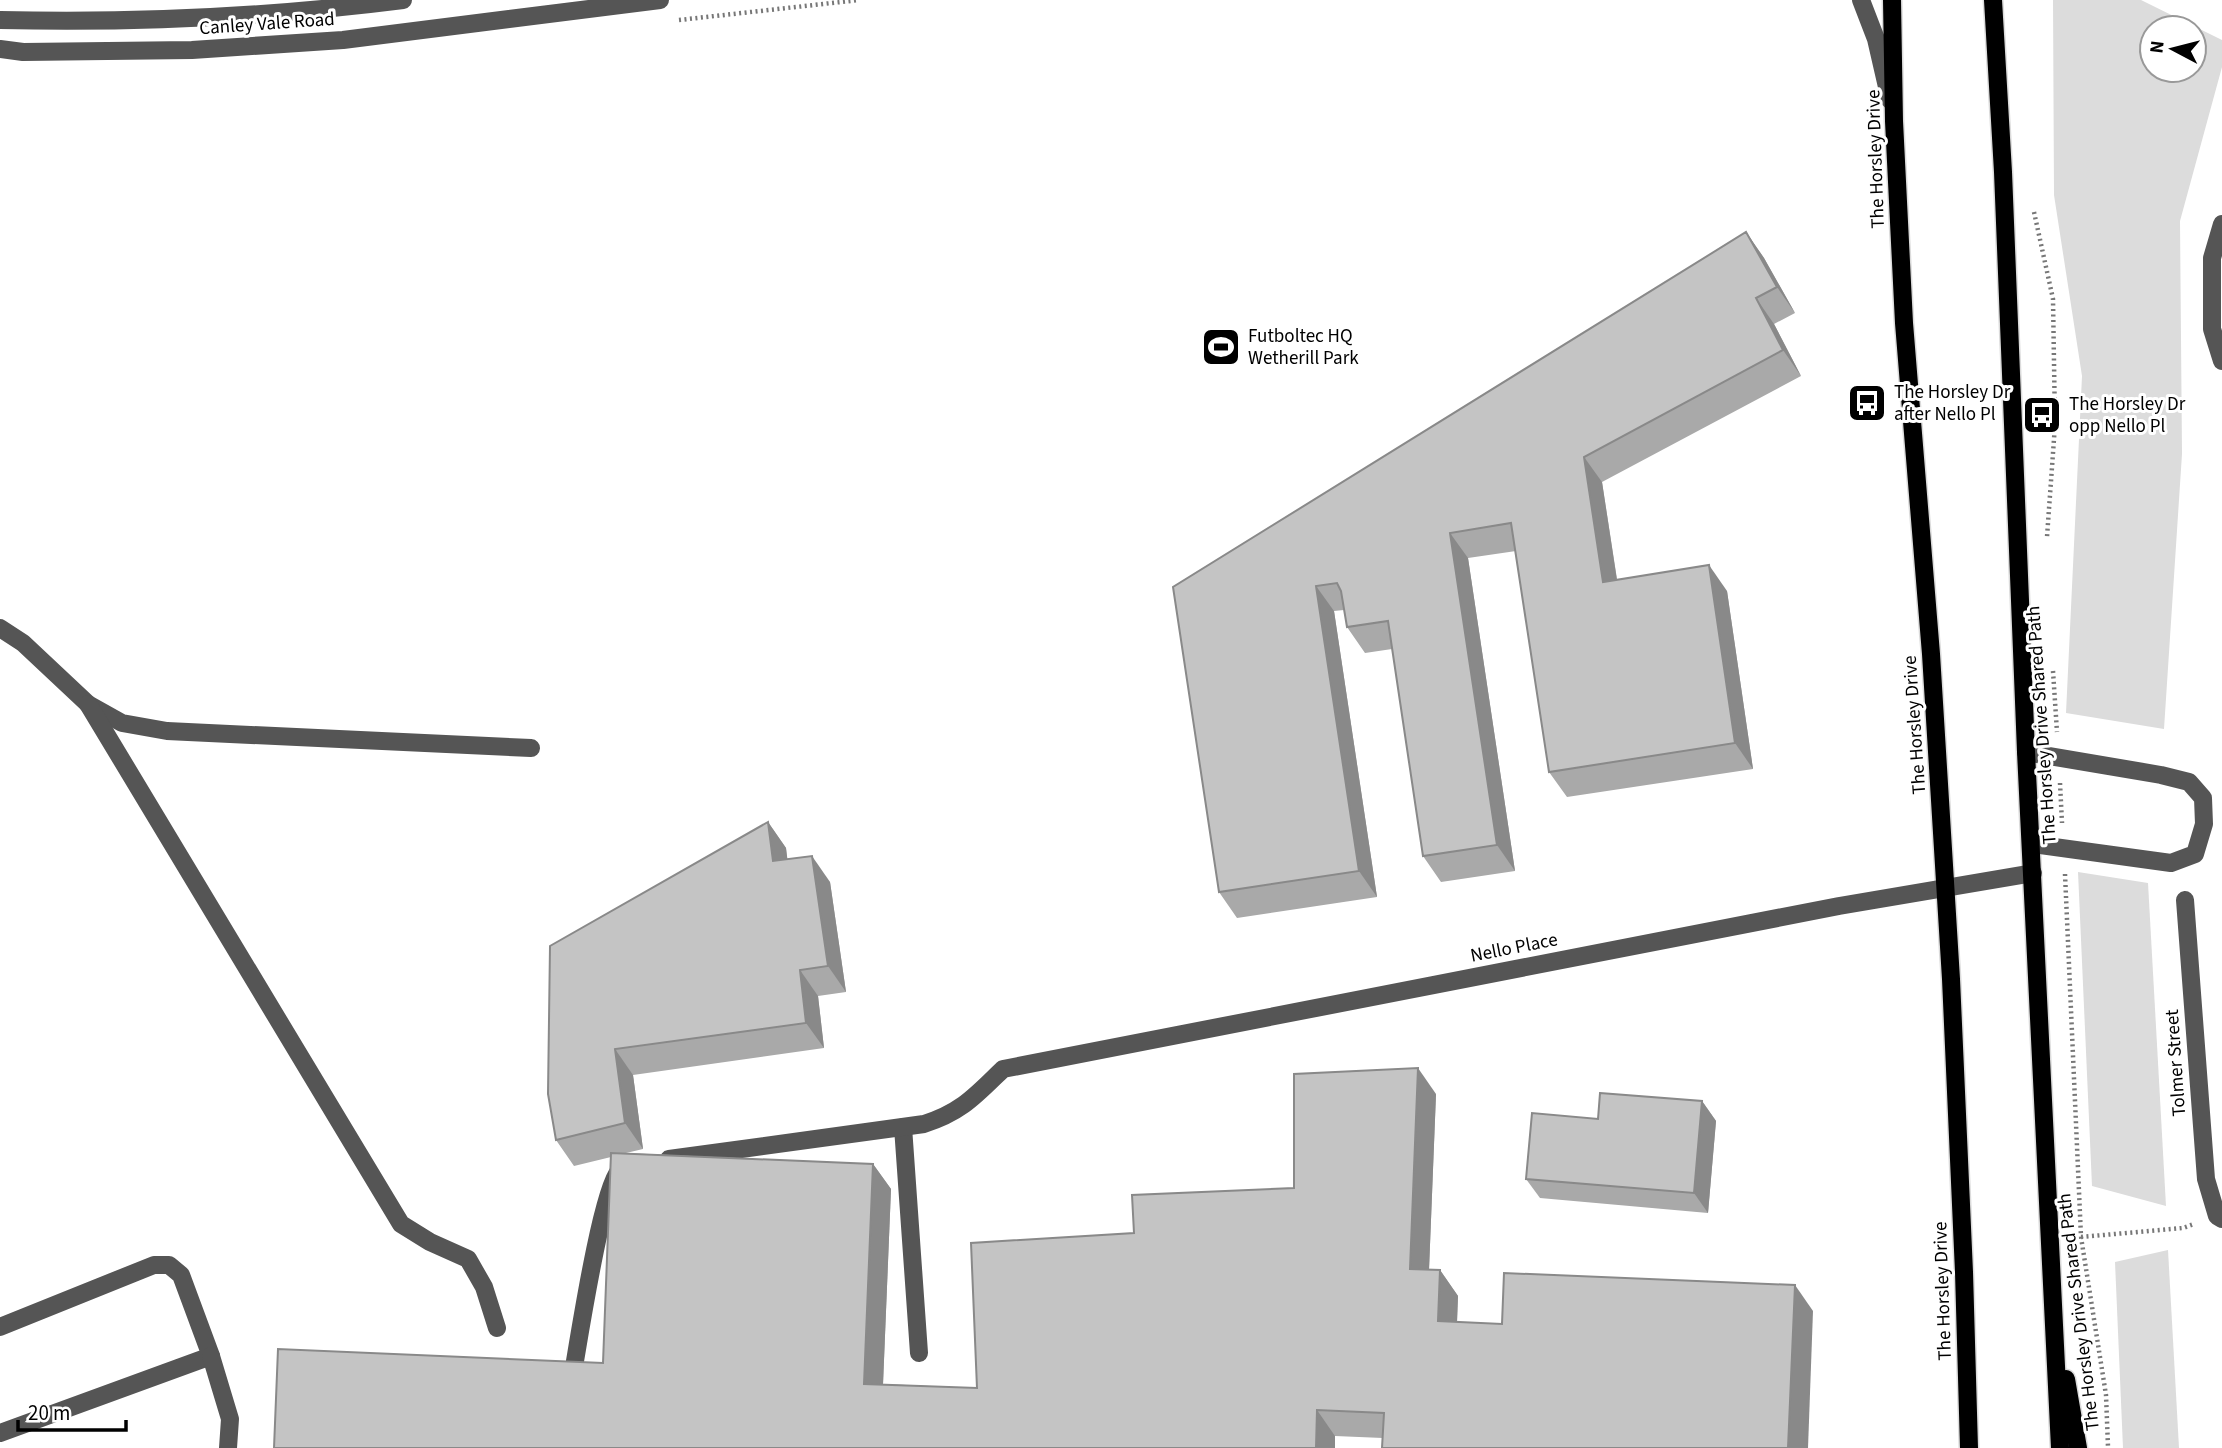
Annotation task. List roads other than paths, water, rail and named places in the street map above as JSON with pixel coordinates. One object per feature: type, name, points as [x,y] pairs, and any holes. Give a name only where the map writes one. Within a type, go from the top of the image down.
[{"type":"main road","name":"The Horsley Drive","points":[[1892,0],[1894,121],[1904,323],[1932,668],[1958,1110],[1969,1448]]},
{"type":"main road","points":[[1993,0],[2060,1448]]},
{"type":"main road","points":[[2053,1310],[2078,1448]]},
{"type":"street","points":[[0,20],[107,20],[233,15],[403,0]]},
{"type":"street","name":"Canley Vale Road","points":[[0,50],[192,50],[330,41],[660,0]]},
{"type":"street","points":[[1861,0],[1876,39],[1894,121]]},
{"type":"street","points":[[2222,225],[2212,258],[2211,328],[2222,361]]},
{"type":"street","points":[[0,628],[23,643],[88,704],[122,723],[167,731],[531,748]]},
{"type":"street","points":[[88,704],[401,1224],[430,1242],[468,1259],[484,1287],[497,1328]]},
{"type":"street","points":[[2026,752],[2189,782],[2203,798],[2204,824],[2195,854],[2171,863],[2032,844]]},
{"type":"street","name":"Nello Place","points":[[902,1127],[924,1124],[966,1105],[1003,1069],[1839,906],[2033,873]]},
{"type":"street","name":"Tolmer Street","points":[[2185,900],[2206,1179],[2220,1218]]},
{"type":"street","points":[[574,1367],[606,1206],[615,1175],[624,1165],[902,1127],[919,1353]]},
{"type":"street","points":[[0,1327],[154,1265],[169,1265],[181,1275],[212,1356],[230,1419],[228,1448]]},
{"type":"street","points":[[0,1433],[212,1356]]},
{"type":"place","name":"Futboltec HQ Wetherill Park","points":[[1221,347]]},
{"type":"place","name":"The Horsley Dr after Nello Pl","points":[[1867,403]]},
{"type":"place","name":"The Horsley Dr opp Nello Pl","points":[[2042,415]]}]
